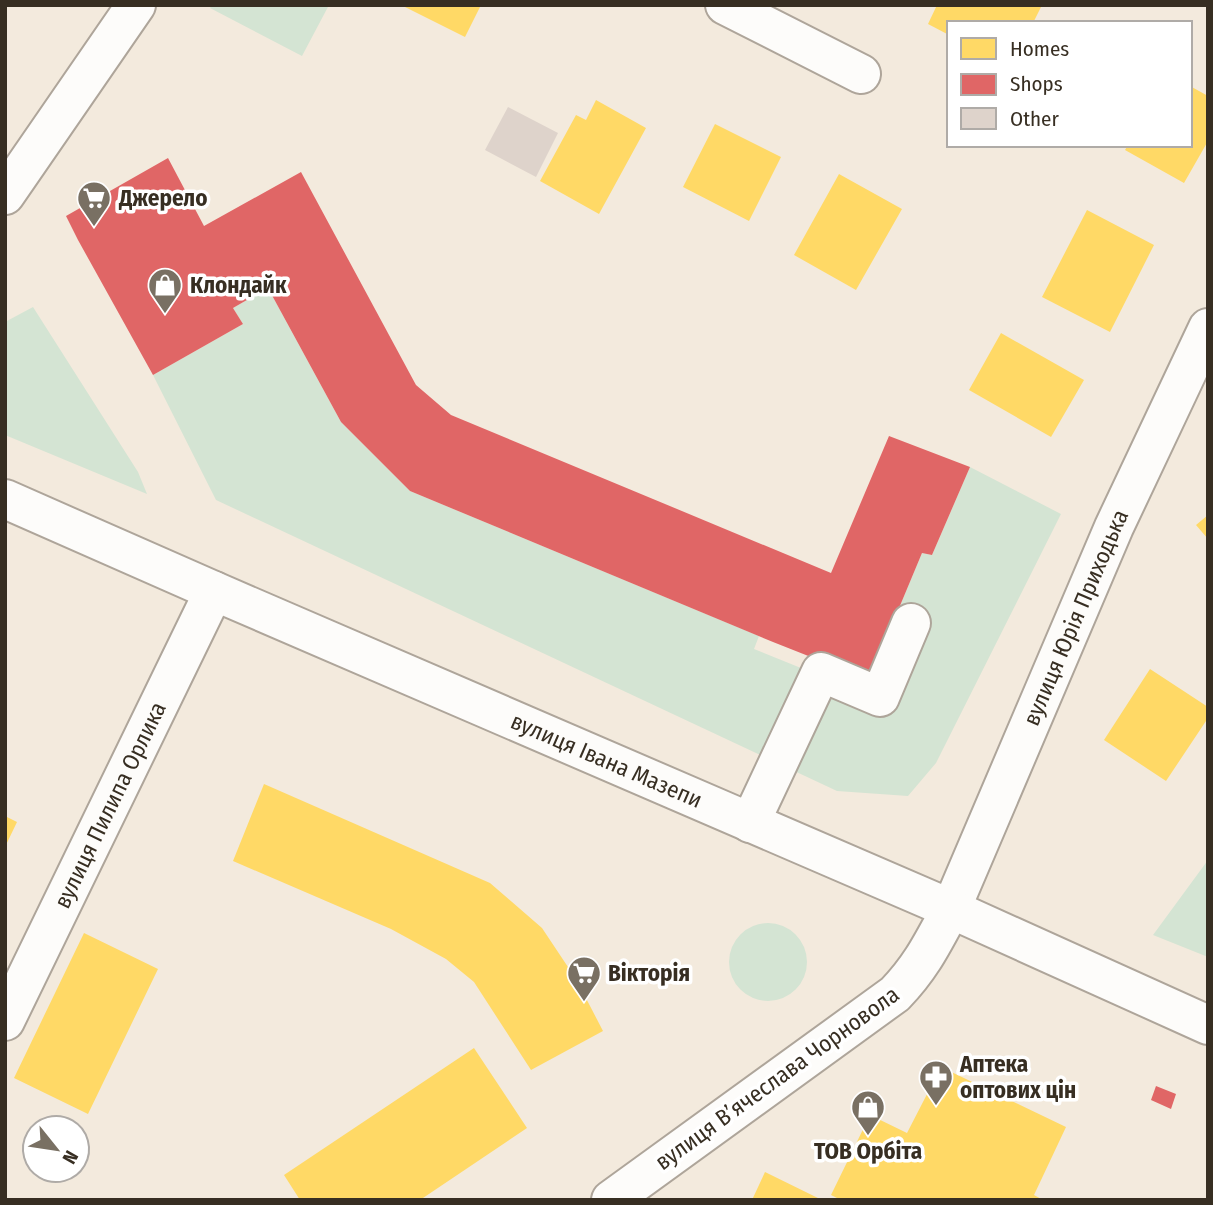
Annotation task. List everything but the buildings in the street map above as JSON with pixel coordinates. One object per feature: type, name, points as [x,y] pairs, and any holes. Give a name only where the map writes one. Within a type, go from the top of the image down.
[{"type":"street","points":[[5,195],[136,5]]},
{"type":"street","points":[[725,5],[861,74]]},
{"type":"street","name":"вулиця Юрія Приходька","points":[[951,909],[1114,527],[1208,328]]},
{"type":"street","name":"вулиця Івана Мазепи","points":[[5,499],[951,909],[1208,1025]]},
{"type":"street","name":"вулиця Пилипа Орлика","points":[[5,1021],[214,591]]},
{"type":"street","points":[[750,823],[821,673],[880,697],[911,623]]},
{"type":"street","name":"вулиця Вʼячеслава Чорновола","points":[[611,1200],[895,994],[923,961],[951,909]]},
{"type":"green space","points":[[212,5],[329,5],[302,56],[210,8]]},
{"type":"green space","points":[[268,288],[341,422],[410,491],[759,636],[754,649],[890,704],[869,680],[922,553],[932,555],[970,467],[1061,514],[936,763],[908,796],[837,791],[216,500],[153,375],[243,324],[233,308]]},
{"type":"green space","points":[[33,307],[138,472],[147,494],[5,435],[5,322]]},
{"type":"green space","points":[[1208,860],[1208,957],[1153,935]]},
{"type":"green space","points":[[768,923],[783,926],[796,934],[804,947],[807,962],[804,977],[796,990],[783,998],[768,1001],[753,998],[740,990],[732,977],[729,962],[732,947],[740,934],[753,926]]},
{"type":"place","name":"Джерело","points":[[94,228]]},
{"type":"place","name":"Клондайк","points":[[165,315]]},
{"type":"place","name":"Вікторія","points":[[584,1003]]},
{"type":"place","name":"Аптека оптових цін","points":[[936,1107]]},
{"type":"place","name":"ТОВ Орбіта","points":[[868,1137]]}]
